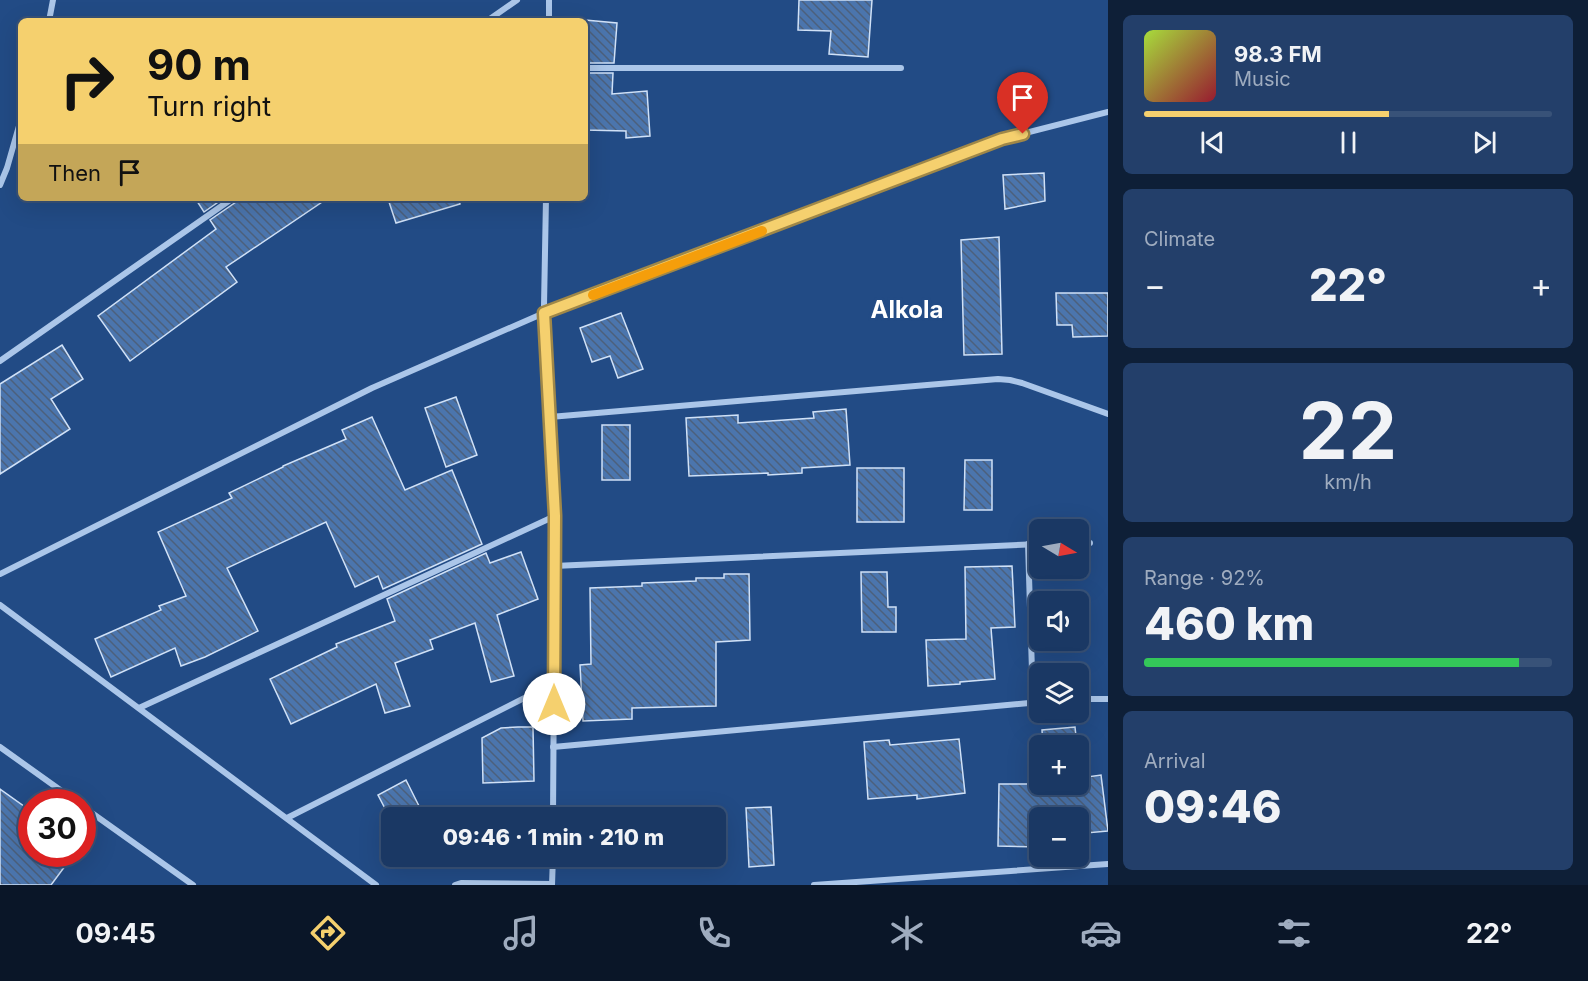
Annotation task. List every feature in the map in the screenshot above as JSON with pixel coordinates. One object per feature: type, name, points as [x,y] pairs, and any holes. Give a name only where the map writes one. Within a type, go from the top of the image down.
[{"type":"street","points":[[50,18],[53,0]]},
{"type":"street","points":[[490,18],[517,0]]},
{"type":"street","points":[[549,0],[549,18]]},
{"type":"street","points":[[588,68],[901,69]]},
{"type":"street","points":[[0,574],[372,388],[544,313],[1002,139],[1108,112]]},
{"type":"street","points":[[0,185],[18,129]]},
{"type":"street","points":[[0,361],[229,201]]},
{"type":"street","points":[[546,201],[544,313],[555,516],[553,807]]},
{"type":"street","points":[[550,417],[998,379],[1022,383],[1108,414]]},
{"type":"street","points":[[139,708],[555,516]]},
{"type":"street","points":[[554,566],[1028,544],[1034,663]]},
{"type":"street","points":[[0,605],[376,885]]},
{"type":"street","points":[[287,818],[554,683]]},
{"type":"street","points":[[1089,699],[1108,699]]},
{"type":"street","points":[[553,747],[1029,703]]},
{"type":"street","points":[[0,747],[59,789]]},
{"type":"street","points":[[96,816],[193,885]]},
{"type":"street","points":[[814,885],[1108,864]]},
{"type":"street","points":[[455,885],[461,883],[552,884],[553,867]]},
{"type":"building","points":[[799,0],[872,0],[868,57],[829,54],[831,31],[798,30]]},
{"type":"building","points":[[588,20],[617,23],[614,63],[588,63]]},
{"type":"building","points":[[588,73],[613,73],[612,94],[647,91],[650,136],[626,138],[626,131],[588,130]]},
{"type":"building","points":[[1044,173],[1045,201],[1005,209],[1003,175]]},
{"type":"building","points":[[197,201],[220,201],[204,212]]},
{"type":"building","points":[[324,201],[226,267],[237,282],[130,361],[98,316],[216,229],[210,220],[236,202]]},
{"type":"building","points":[[460,201],[460,204],[396,223],[389,202]]},
{"type":"building","points":[[999,237],[1002,354],[964,355],[961,240]]},
{"type":"building","points":[[1056,293],[1108,293],[1108,336],[1073,337],[1072,325],[1057,325]]},
{"type":"building","points":[[621,313],[643,369],[618,378],[610,356],[592,362],[580,328]]},
{"type":"building","points":[[62,345],[83,379],[51,399],[70,429],[0,474],[0,384]]},
{"type":"building","points":[[456,397],[477,455],[446,467],[425,408]]},
{"type":"building","points":[[846,409],[850,465],[802,468],[802,473],[689,476],[686,418],[738,415],[738,423],[814,418],[813,412]]},
{"type":"building","points":[[372,417],[405,490],[452,470],[482,544],[383,589],[378,576],[355,587],[326,522],[227,568],[258,631],[181,666],[175,648],[111,677],[95,639],[161,610],[159,606],[186,596],[158,532],[232,498],[229,493],[283,466],[346,439],[342,430]]},
{"type":"building","points":[[602,425],[630,425],[630,480],[602,480]]},
{"type":"building","points":[[965,460],[992,460],[992,510],[964,510]]},
{"type":"building","points":[[857,468],[904,468],[904,522],[857,522]]},
{"type":"building","points":[[521,552],[538,599],[497,615],[514,676],[491,682],[475,623],[430,640],[433,649],[395,663],[410,706],[385,713],[376,684],[291,724],[270,679],[337,647],[336,644],[395,621],[387,599],[486,553],[490,563]]},
{"type":"building","points":[[1012,566],[1015,627],[991,628],[995,679],[928,686],[926,640],[966,639],[965,567]]},
{"type":"building","points":[[861,572],[887,572],[888,607],[896,607],[896,632],[862,632]]},
{"type":"building","points":[[724,574],[749,574],[750,640],[716,642],[716,706],[632,708],[632,719],[583,721],[580,665],[591,664],[590,588],[696,581],[696,578],[724,578]]},
{"type":"building","points":[[533,727],[534,781],[483,783],[482,738],[501,728]]},
{"type":"building","points":[[1075,727],[1076,735],[1042,735],[1042,730]]},
{"type":"building","points":[[959,739],[965,793],[917,799],[917,795],[868,799],[864,742],[889,740],[890,745]]},
{"type":"building","points":[[1101,775],[1108,831],[1089,833],[1089,807],[1029,807],[1029,847],[998,846],[999,784],[1029,784],[1029,795],[1089,795],[1089,777]]},
{"type":"building","points":[[406,780],[420,807],[384,807],[378,795]]},
{"type":"building","points":[[0,789],[18,802],[18,867],[64,867],[51,885],[0,885]]},
{"type":"building","points":[[771,807],[774,865],[749,867],[746,808]]},
{"type":"slow traffic","points":[[593,295],[762,231]]},
{"type":"district","name":"Alkola","points":[[907,310]]},
{"type":"route","points":[[554,704],[555,516],[544,313],[1002,139],[1023,134]]}]
